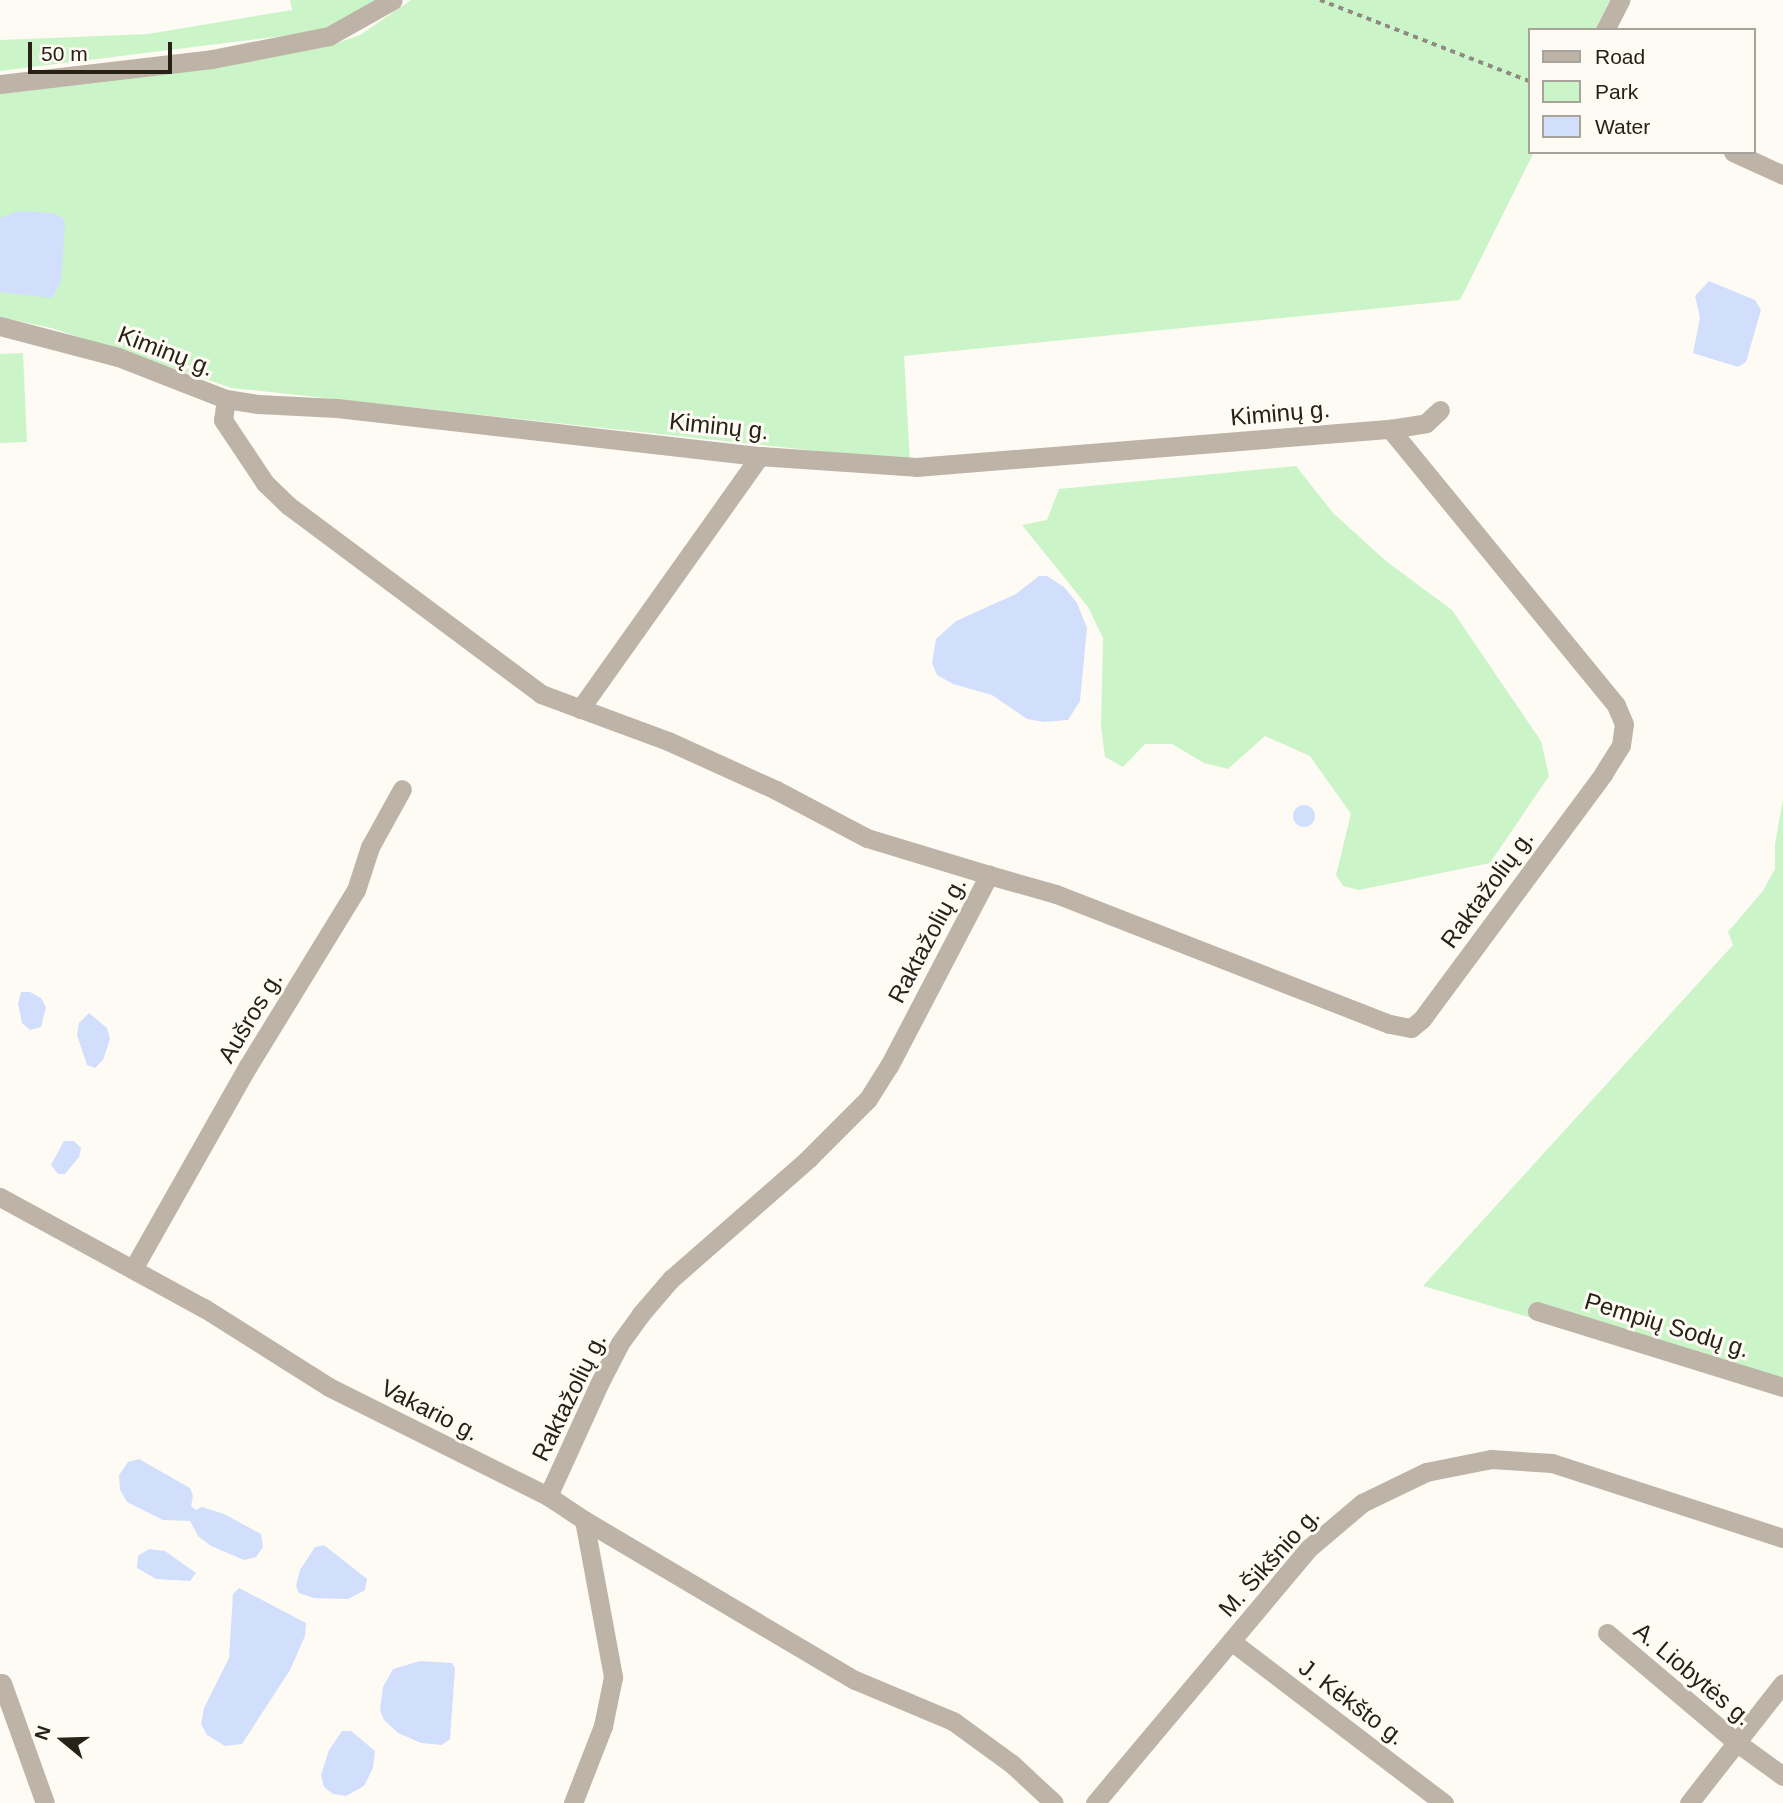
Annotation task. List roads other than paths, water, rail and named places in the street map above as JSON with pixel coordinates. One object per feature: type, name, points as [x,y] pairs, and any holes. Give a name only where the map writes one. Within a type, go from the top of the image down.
[{"type":"street","points":[[0,84],[212,59],[330,36],[393,0]]},
{"type":"street","points":[[1606,28],[1620,0]]},
{"type":"street","points":[[1738,154],[1783,175]]},
{"type":"street","name":"Kiminų g.","points":[[0,326],[118,357],[226,399],[337,408],[760,456],[916,467],[1390,429],[1426,423],[1440,410]]},
{"type":"street","points":[[226,399],[223,420],[233,437],[265,483],[289,506],[530,685],[580,709],[668,741],[776,790],[867,838],[989,875]]},
{"type":"street","name":"Raktažolių g.","points":[[548,1496],[599,1384],[620,1343],[640,1315],[671,1279],[809,1158],[869,1099],[989,875],[1056,894],[1390,1024],[1411,1028],[1422,1019],[1603,774],[1620,745],[1624,724],[1616,705],[1390,429]]},
{"type":"street","points":[[580,709],[760,456]]},
{"type":"street","name":"Aušros g.","points":[[133,1269],[248,1066],[356,890],[370,847],[402,789]]},
{"type":"street","name":"Vakario g.","points":[[0,1197],[204,1308],[328,1387],[548,1496],[855,1680],[953,1721],[1012,1764],[1054,1803]]},
{"type":"street","name":"Pempių Sodų g.","points":[[1537,1311],[1783,1387]]},
{"type":"street","name":"M. Šikšnio g.","points":[[1095,1803],[1231,1641],[1334,1524],[1395,1485],[1426,1472],[1491,1459],[1552,1463],[1783,1538]]},
{"type":"street","points":[[573,1803],[604,1726],[613,1676],[584,1520]]},
{"type":"street","name":"A. Liobytės g.","points":[[1607,1633],[1735,1742],[1783,1776]]},
{"type":"street","name":"J. Kėkšto g.","points":[[1231,1641],[1444,1803]]},
{"type":"street","points":[[2,1683],[44,1803]]},
{"type":"street","points":[[1689,1803],[1783,1683]]},
{"type":"water","points":[[18,211],[52,213],[63,218],[65,225],[61,281],[52,298],[0,292],[0,218]]},
{"type":"water","points":[[1709,281],[1755,300],[1761,310],[1746,362],[1738,367],[1693,353],[1700,318],[1695,296]]},
{"type":"water","points":[[1039,576],[1047,576],[1064,587],[1077,603],[1087,628],[1080,701],[1068,720],[1044,722],[1027,719],[992,695],[953,684],[937,675],[932,663],[936,639],[956,621],[1016,594]]},
{"type":"water","points":[[1304,805],[1312,808],[1315,816],[1312,824],[1304,827],[1296,824],[1293,816],[1296,808]]},
{"type":"water","points":[[21,992],[30,992],[41,998],[46,1007],[41,1027],[30,1030],[22,1023],[18,1004]]},
{"type":"water","points":[[89,1013],[107,1028],[110,1039],[103,1060],[95,1068],[87,1065],[77,1035],[79,1023]]},
{"type":"water","points":[[64,1141],[74,1141],[81,1148],[79,1157],[65,1174],[58,1174],[51,1165]]},
{"type":"water","points":[[139,1459],[190,1488],[193,1496],[191,1506],[196,1510],[202,1507],[224,1514],[261,1534],[263,1547],[256,1557],[244,1560],[211,1546],[198,1536],[190,1521],[163,1520],[127,1502],[120,1490],[119,1475],[128,1462]]},
{"type":"water","points":[[324,1545],[367,1579],[365,1590],[348,1599],[314,1598],[299,1593],[296,1586],[300,1570],[315,1547]]},
{"type":"water","points":[[149,1549],[165,1551],[196,1573],[190,1581],[156,1579],[137,1568],[138,1556]]},
{"type":"water","points":[[239,1588],[306,1623],[305,1636],[290,1670],[242,1744],[225,1746],[207,1735],[201,1724],[204,1708],[229,1658],[233,1594]]},
{"type":"water","points":[[420,1661],[452,1663],[455,1668],[450,1739],[442,1745],[421,1743],[398,1733],[384,1720],[380,1710],[383,1687],[393,1669]]},
{"type":"water","points":[[342,1731],[351,1731],[375,1751],[373,1768],[364,1786],[346,1796],[333,1794],[324,1787],[321,1775],[329,1750]]}]
